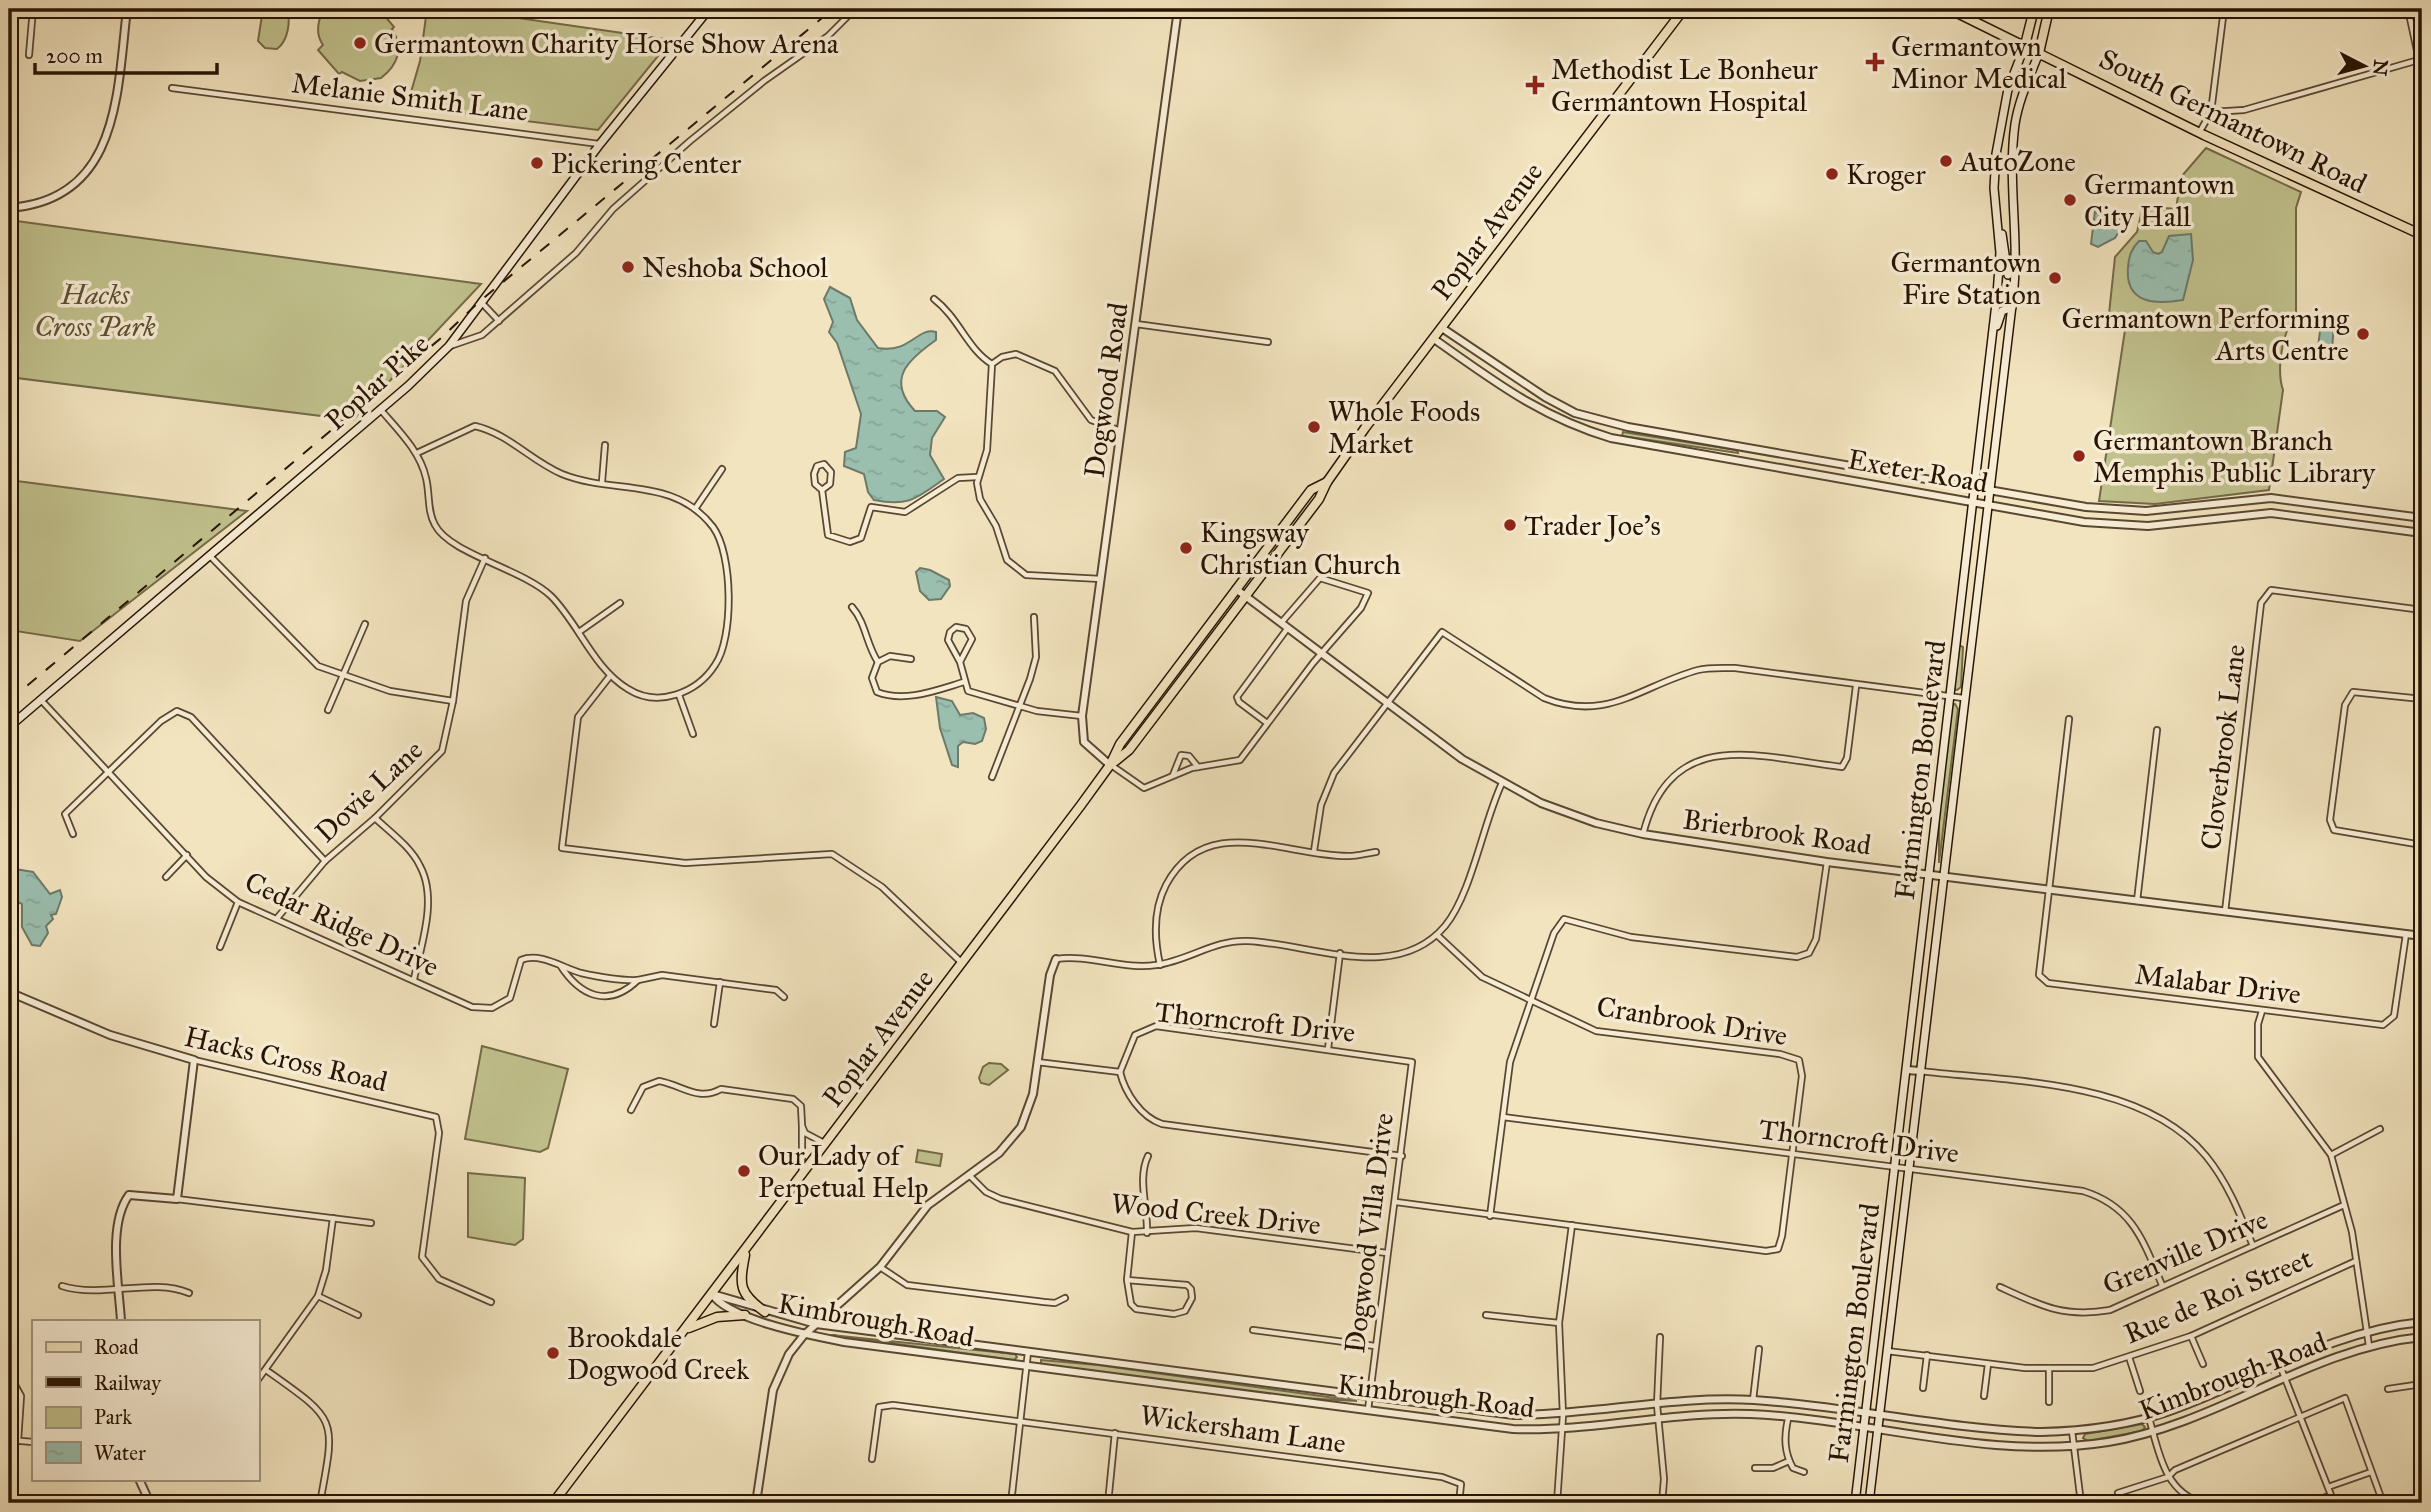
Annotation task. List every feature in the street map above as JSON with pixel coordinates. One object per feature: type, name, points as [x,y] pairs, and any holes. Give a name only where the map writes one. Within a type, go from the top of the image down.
[{"type":"main road","name":"Poplar Pike","points":[[9,727],[380,409],[449,346],[480,301],[600,144],[709,9]]},
{"type":"main road","name":"Poplar Avenue","points":[[1110,765],[1129,750],[1247,598],[1319,499],[1327,482],[1684,9]]},
{"type":"main road","name":"South Germantown Road","points":[[1949,9],[2199,133],[2422,235]]},
{"type":"main road","points":[[2025,45],[2034,9]]},
{"type":"main road","points":[[2039,53],[2049,9]]},
{"type":"main road","name":"Farmington Boulevard","points":[[1869,1503],[1963,698],[2012,307],[1994,188],[1999,131],[2008,89],[2025,45]]},
{"type":"main road","name":"Farmington Boulevard","points":[[1855,1503],[1972,502],[1992,345],[2008,275],[2012,158],[2020,100],[2039,53]]},
{"type":"main road","points":[[1992,345],[2002,311],[2012,307]]},
{"type":"main road","points":[[1989,368],[2005,370]]},
{"type":"main road","name":"Poplar Avenue","points":[[553,1503],[827,1145],[1110,765],[1120,744],[1311,490],[1327,482]]},
{"type":"main road","points":[[746,1252],[741,1283],[743,1294],[765,1312]]},
{"type":"main road","points":[[687,1329],[717,1317],[745,1315]]},
{"type":"street","points":[[29,55],[33,9]]},
{"type":"street","points":[[9,208],[46,200],[79,179],[95,161],[107,141],[115,104],[127,9]]},
{"type":"street","points":[[449,346],[482,335],[499,321],[576,253],[612,209],[764,81],[828,36],[855,9]]},
{"type":"street","name":"Dogwood Road","points":[[1110,765],[1084,742],[1082,716],[1178,9]]},
{"type":"street","points":[[2199,133],[2211,112],[2224,9]]},
{"type":"street","points":[[2211,112],[2244,110],[2421,59],[2408,9]]},
{"type":"street","name":"Melanie Smith Lane","points":[[172,88],[600,144]]},
{"type":"street","points":[[934,299],[954,316],[977,351],[992,364]]},
{"type":"street","points":[[480,301],[499,321]]},
{"type":"street","points":[[1136,324],[1268,342]]},
{"type":"street","name":"Exeter Road","points":[[1442,328],[1575,413],[1637,429],[2086,507],[2146,511],[2271,498],[2422,518]]},
{"type":"street","name":"Exeter Road","points":[[1434,339],[1538,410],[1572,426],[1612,439],[2084,522],[2148,526],[2271,513],[2422,533]]},
{"type":"street","points":[[992,364],[1002,357],[1016,354],[1055,371],[1091,420],[1121,431]]},
{"type":"street","points":[[992,364],[987,450],[977,477],[980,499],[996,526],[1006,560],[1026,575],[1101,579]]},
{"type":"street","points":[[380,409],[417,453],[426,477],[435,525],[447,540],[528,580],[551,596],[610,676],[630,691],[653,699],[679,695],[698,684],[716,664],[723,643],[730,583],[725,556],[714,529],[695,509],[661,492],[561,473],[495,431],[475,426],[417,453]]},
{"type":"street","points":[[602,482],[605,445]]},
{"type":"street","points":[[822,490],[830,484],[831,472],[827,465],[820,464],[815,469],[814,480],[822,490],[828,535],[850,542],[861,538],[871,507],[905,512],[958,478],[977,477]]},
{"type":"street","points":[[695,509],[722,470]]},
{"type":"street","points":[[210,556],[318,666],[390,691],[453,701]]},
{"type":"street","name":"Dovie Lane","points":[[278,918],[325,861],[375,818],[442,751],[453,701],[466,601],[485,558]]},
{"type":"street","points":[[1110,765],[1140,788],[1198,767],[1240,760],[1321,654],[1361,608],[1368,593],[1320,578],[1280,623]]},
{"type":"street","name":"Brierbrook Road","points":[[1236,589],[1462,759],[1502,783],[1569,814],[1643,834],[1828,862],[2422,936]]},
{"type":"street","name":"Cloverbrook Lane","points":[[2225,912],[2261,603],[2271,590],[2422,610]]},
{"type":"street","points":[[579,632],[620,603]]},
{"type":"street","points":[[852,607],[862,618],[869,648],[878,662]]},
{"type":"street","points":[[992,777],[1036,657],[1034,617]]},
{"type":"street","points":[[328,710],[365,624]]},
{"type":"street","points":[[960,662],[972,639],[966,629],[956,627],[950,632],[948,640],[960,662],[964,682],[972,692],[1037,711],[1082,716]]},
{"type":"street","points":[[1267,723],[1239,702],[1237,696],[1287,629]]},
{"type":"street","points":[[1314,851],[1319,813],[1329,782],[1442,632],[1544,698],[1562,705],[1586,709],[1616,702],[1700,669],[1735,668],[1963,698]]},
{"type":"street","points":[[911,659],[890,656],[878,662],[872,678],[873,686],[887,696],[910,695],[964,682]]},
{"type":"street","points":[[610,676],[578,717],[562,848],[685,863],[832,854],[882,887],[962,963]]},
{"type":"street","points":[[1643,834],[1651,806],[1662,786],[1679,771],[1704,758],[1727,754],[1842,767],[1847,758],[1856,686]]},
{"type":"street","points":[[2422,699],[2353,692],[2345,705],[2330,820],[2334,830],[2420,845],[2422,818]]},
{"type":"street","points":[[679,695],[693,734]]},
{"type":"street","name":"Cedar Ridge Drive","points":[[41,700],[206,877],[238,902],[414,979],[456,1001],[492,1008],[510,998],[521,960],[546,960],[560,965]]},
{"type":"street","points":[[73,834],[65,814],[162,721],[177,711],[191,717],[325,861]]},
{"type":"street","points":[[2047,890],[2069,719]]},
{"type":"street","points":[[2137,901],[2157,730]]},
{"type":"street","points":[[1172,776],[1181,755],[1189,756],[1198,767]]},
{"type":"street","points":[[756,1503],[773,1390],[789,1354],[804,1335],[880,1267],[928,1205],[999,1153],[1021,1127],[1030,1105],[1050,975],[1055,959],[1134,967],[1160,965],[1220,944],[1247,940],[1340,953],[1395,956],[1415,950],[1437,935],[1457,907],[1502,783]]},
{"type":"street","points":[[375,818],[421,866],[428,890],[428,908],[414,979]]},
{"type":"street","points":[[1160,965],[1156,941],[1157,906],[1169,880],[1185,860],[1196,852],[1228,842],[1348,856],[1376,852]]},
{"type":"street","points":[[166,877],[187,855]]},
{"type":"street","points":[[1490,1216],[1510,1062],[1554,933],[1564,919],[1631,937],[1797,957],[1809,953],[1816,939],[1828,862]]},
{"type":"street","name":"Malabar Drive","points":[[2047,890],[2039,975],[2048,983],[2383,1026],[2394,1016],[2406,934]]},
{"type":"street","points":[[220,947],[238,902]]},
{"type":"street","name":"Cranbrook Drive","points":[[1437,935],[1482,977],[1596,1031],[1780,1055],[1799,1060],[1802,1076],[1792,1154]]},
{"type":"street","points":[[1328,1049],[1340,953]]},
{"type":"street","points":[[560,965],[573,985],[600,995],[615,995],[638,980]]},
{"type":"street","points":[[560,965],[593,976],[638,980],[662,975],[776,990],[784,998]]},
{"type":"street","points":[[714,1024],[720,982]]},
{"type":"street","name":"Hacks Cross Road","points":[[9,992],[113,1036],[194,1060],[436,1117],[439,1133],[422,1243],[424,1262],[439,1279],[491,1302]]},
{"type":"street","points":[[2262,1011],[2258,1024],[2258,1056],[2331,1155],[2356,1261],[2370,1346]]},
{"type":"street","name":"Thorncroft Drive","points":[[1120,1072],[1135,1035],[1156,1026],[1412,1062]]},
{"type":"street","points":[[177,1199],[194,1060]]},
{"type":"street","points":[[1037,1062],[1120,1072],[1133,1100],[1150,1118],[1162,1124],[1402,1156]]},
{"type":"street","name":"Dogwood Villa Drive","points":[[1368,1410],[1412,1062]]},
{"type":"street","points":[[1907,1070],[2080,1090],[2122,1101],[2146,1111],[2205,1155],[2231,1192],[2253,1246]]},
{"type":"street","points":[[631,1110],[643,1087],[659,1081],[698,1095],[721,1089],[793,1099],[800,1106],[803,1176]]},
{"type":"street","name":"Thorncroft Drive","points":[[1503,1117],[2083,1191],[2101,1196],[2126,1214],[2143,1238],[2162,1285]]},
{"type":"street","points":[[802,1126],[805,1133],[827,1145]]},
{"type":"street","points":[[2331,1155],[2380,1129]]},
{"type":"street","points":[[1396,1202],[1754,1250],[1778,1249],[1792,1154]]},
{"type":"street","points":[[1147,1233],[1147,1203],[1142,1175],[1148,1156]]},
{"type":"street","name":"Wood Creek Drive","points":[[968,1175],[986,1192],[1001,1199],[1132,1232],[1196,1228],[1387,1253]]},
{"type":"street","points":[[121,1320],[117,1228],[119,1212],[129,1195],[371,1223]]},
{"type":"street","name":"Grenville Drive","points":[[2000,1287],[2054,1312],[2075,1314],[2110,1310],[2344,1205]]},
{"type":"street","points":[[259,1379],[318,1296],[326,1270],[333,1218]]},
{"type":"street","points":[[1557,1503],[1563,1431],[1559,1323],[1572,1225]]},
{"type":"street","points":[[1127,1280],[1186,1285],[1191,1289],[1190,1303],[1181,1313],[1136,1309],[1129,1298],[1127,1280],[1132,1232]]},
{"type":"street","name":"Rue de Roi Street","points":[[1887,1350],[1988,1364],[2093,1368],[2191,1336],[2356,1261]]},
{"type":"street","points":[[880,1267],[907,1285],[1044,1303],[1055,1303],[1065,1298]]},
{"type":"street","points":[[62,1286],[81,1292],[175,1288],[189,1293]]},
{"type":"street","name":"Kimbrough Road","points":[[712,1294],[765,1312],[816,1325],[1514,1415],[1563,1415],[1657,1405],[1753,1400],[2025,1432],[2072,1432],[2149,1418],[2279,1363],[2367,1331],[2422,1322]]},
{"type":"street","name":"Kimbrough Road","points":[[712,1294],[717,1302],[745,1315],[804,1335],[1513,1429],[1563,1431],[1693,1416],[1751,1414],[2020,1447],[2073,1446],[2153,1432],[2196,1418],[2286,1378],[2370,1346],[2422,1337]]},
{"type":"street","points":[[318,1296],[358,1315]]},
{"type":"street","points":[[1486,1315],[1559,1323]]},
{"type":"street","points":[[1253,1330],[1375,1346]]},
{"type":"street","points":[[2191,1336],[2203,1364]]},
{"type":"street","points":[[1660,1337],[1657,1420],[1664,1479],[1662,1503]]},
{"type":"street","points":[[1753,1400],[1759,1349]]},
{"type":"street","points":[[1011,1503],[1028,1352]]},
{"type":"street","points":[[1923,1388],[1927,1355]]},
{"type":"street","points":[[2129,1357],[2140,1391]]},
{"type":"street","points":[[2279,1363],[2330,1495],[2311,1503]]},
{"type":"street","points":[[1984,1396],[1988,1364]]},
{"type":"street","points":[[2049,1368],[2049,1402]]},
{"type":"street","points":[[266,1370],[317,1408],[326,1422],[331,1441],[320,1503]]},
{"type":"street","points":[[9,1374],[20,1396],[18,1441]]},
{"type":"street","points":[[2388,1389],[2422,1384]]},
{"type":"street","points":[[2118,1493],[2168,1477],[2175,1470],[2344,1398],[2383,1503]]},
{"type":"street","name":"Wickersham Lane","points":[[872,1459],[879,1408],[893,1405],[1442,1477],[1461,1484],[1459,1503]]},
{"type":"street","points":[[2149,1418],[2168,1477],[2180,1492],[2203,1503]]},
{"type":"street","points":[[1788,1419],[1784,1446],[1793,1468],[1804,1472]]},
{"type":"street","points":[[2072,1432],[2081,1503]]},
{"type":"street","points":[[1108,1503],[1115,1433]]},
{"type":"street","points":[[9,1440],[32,1442]]},
{"type":"street","points":[[1755,1468],[1773,1468],[1789,1461]]},
{"type":"street","points":[[2328,1487],[2371,1472]]},
{"type":"street","points":[[139,1480],[150,1503]]},
{"type":"green space","points":[[263,9],[287,9],[288,30],[277,49],[265,48],[258,41]]},
{"type":"green space","name":"Germantown Charity Horse Show Arena","points":[[339,9],[379,9],[394,27],[392,29],[398,43],[397,56],[392,68],[381,78],[360,81],[342,72],[339,74],[318,50],[323,45],[318,29],[323,11],[331,16]]},
{"type":"green space","points":[[427,9],[457,9],[671,40],[598,130],[407,106],[420,61]]},
{"type":"green space","points":[[2206,148],[2301,192],[2296,208],[2296,326],[2288,328],[2282,351],[2280,375],[2283,390],[2269,490],[2155,504],[2099,501],[2127,317],[2109,314],[2115,257],[2137,232],[2143,206],[2176,209],[2181,177]]},
{"type":"green space","name":"Hacks Cross Park","points":[[9,220],[481,284],[353,420],[9,377]]},
{"type":"green space","points":[[1623,432],[1737,450],[1738,453],[1622,436]]},
{"type":"green space","points":[[9,480],[247,511],[80,641],[9,630]]},
{"type":"green space","points":[[1959,645],[1963,647],[1961,687],[1957,690],[1954,689]]},
{"type":"green space","points":[[1955,704],[1958,709],[1939,863],[1939,808],[1952,706]]},
{"type":"green space","points":[[482,1046],[568,1069],[548,1148],[540,1152],[465,1139]]},
{"type":"green space","points":[[989,1063],[1001,1064],[1008,1070],[989,1085],[981,1083],[979,1078],[983,1067]]},
{"type":"green space","points":[[918,1150],[942,1154],[940,1166],[916,1162]]},
{"type":"green space","points":[[468,1173],[525,1178],[523,1239],[515,1245],[468,1237]]},
{"type":"green space","points":[[831,1335],[1015,1354],[1017,1357],[1014,1360]]},
{"type":"green space","points":[[1041,1360],[1098,1365],[1357,1401],[1300,1398],[1041,1364]]},
{"type":"green space","points":[[2142,1424],[2145,1427],[2142,1431],[2088,1441],[2083,1438],[2085,1434]]},
{"type":"water","points":[[2095,211],[2104,220],[2118,218],[2124,223],[2115,238],[2098,247],[2091,244]]},
{"type":"water","points":[[2191,234],[2193,260],[2183,300],[2161,302],[2136,295],[2128,279],[2128,267],[2136,244],[2146,241],[2153,252],[2158,254],[2162,252],[2169,236]]},
{"type":"water","points":[[830,287],[850,298],[857,320],[878,348],[898,347],[924,333],[936,332],[936,340],[910,362],[901,379],[906,400],[915,411],[937,411],[945,417],[932,438],[930,455],[944,479],[912,499],[896,502],[874,500],[868,492],[864,474],[844,466],[845,452],[856,448],[861,414],[837,343],[829,332],[833,322],[824,299]]},
{"type":"water","points":[[2321,323],[2334,325],[2332,349],[2318,347]]},
{"type":"water","points":[[920,568],[949,580],[950,586],[941,599],[929,600],[920,591],[916,572]]},
{"type":"water","points":[[936,697],[952,701],[960,715],[973,713],[984,718],[986,729],[982,741],[975,744],[963,742],[958,746],[958,767],[952,765],[940,728]]},
{"type":"water","points":[[9,868],[33,872],[50,894],[60,890],[62,897],[56,914],[51,915],[53,919],[46,926],[48,933],[40,946],[32,945],[22,927],[22,904],[18,902],[16,890],[9,884]]},
{"type":"railway","points":[[9,701],[441,338],[480,301],[833,9]]},
{"type":"place","name":"Germantown Charity Horse Show Arena","points":[[360,43]]},
{"type":"place","name":"Germantown Minor Medical","points":[[1875,62]]},
{"type":"place","name":"Methodist Le Bonheur Germantown Hospital","points":[[1535,85]]},
{"type":"place","name":"AutoZone","points":[[1946,161]]},
{"type":"place","name":"Pickering Center","points":[[537,163]]},
{"type":"place","name":"Kroger","points":[[1832,174]]},
{"type":"place","name":"Germantown City Hall","points":[[2070,200]]},
{"type":"place","name":"Neshoba School","points":[[628,267]]},
{"type":"place","name":"Germantown Fire Station","points":[[2055,278]]},
{"type":"place","name":"Germantown Performing Arts Centre","points":[[2363,334]]},
{"type":"place","name":"Whole Foods Market","points":[[1314,427]]},
{"type":"place","name":"Germantown Branch Memphis Public Library","points":[[2079,456]]},
{"type":"place","name":"Trader Joe's","points":[[1510,525]]},
{"type":"place","name":"Kingsway Christian Church","points":[[1186,548]]},
{"type":"place","name":"Our Lady of Perpetual Help","points":[[744,1171]]},
{"type":"place","name":"Brookdale Dogwood Creek","points":[[553,1353]]}]
